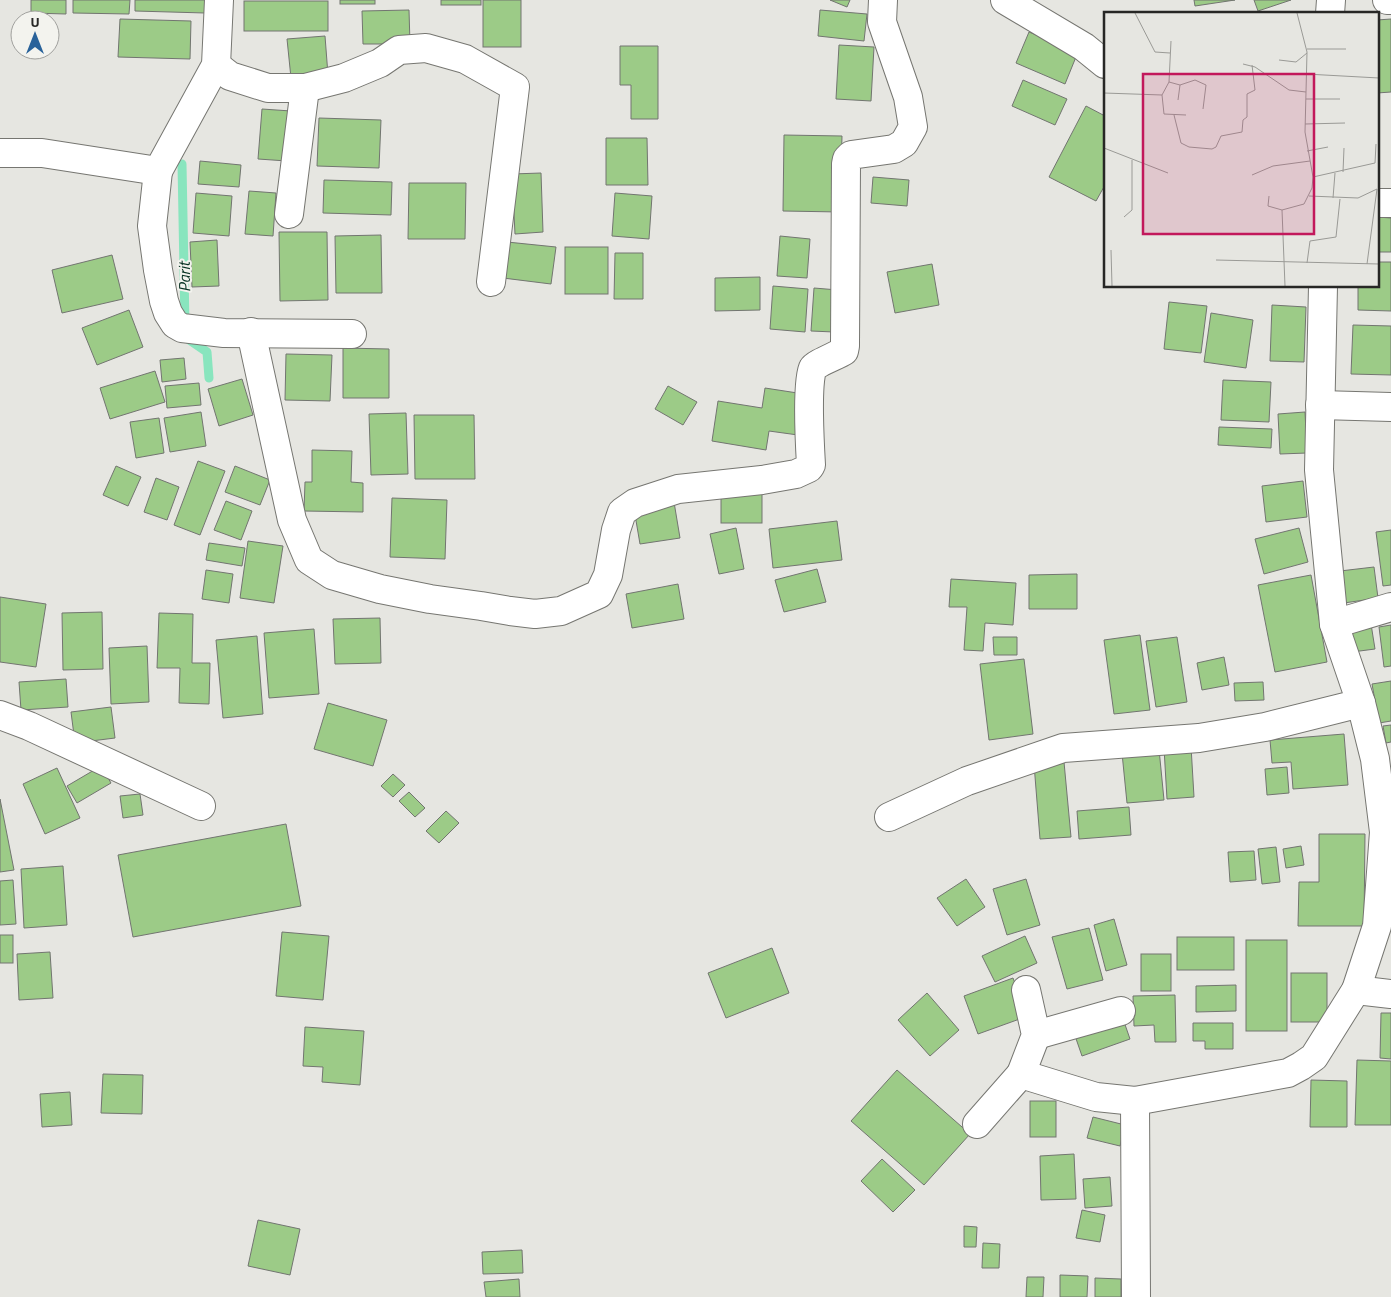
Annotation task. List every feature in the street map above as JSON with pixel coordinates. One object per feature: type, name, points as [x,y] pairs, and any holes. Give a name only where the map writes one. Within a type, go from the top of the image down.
[{"type":"street","points":[[219,0],[216,65],[158,171],[152,226],[158,270],[168,313],[175,324],[182,328],[237,333],[352,334]]},
{"type":"street","points":[[237,333],[292,520],[309,560],[332,575],[380,589],[510,612],[534,614],[561,612],[599,594],[608,575],[616,530],[622,512],[635,503],[678,489],[762,480],[796,474],[809,468],[811,464],[809,390],[812,369],[817,364],[844,351],[845,346],[847,159],[851,155],[894,149],[904,143],[912,127],[908,97],[882,22],[883,0]]},
{"type":"street","points":[[1005,0],[1084,47],[1104,63]]},
{"type":"street","points":[[216,65],[230,76],[268,88],[305,88],[344,78],[380,63],[399,50],[426,48],[465,59],[515,87],[491,282]]},
{"type":"street","points":[[289,214],[305,88]]},
{"type":"street","points":[[0,153],[42,153],[158,171]]},
{"type":"street","points":[[1378,203],[1391,202]]},
{"type":"street","points":[[1021,1074],[1096,1097],[1135,1101],[1288,1072],[1302,1066],[1314,1057],[1356,990],[1377,926],[1388,832],[1375,759],[1361,704],[1334,624],[1319,470],[1323,288]]},
{"type":"street","points":[[1320,405],[1391,407]]},
{"type":"street","points":[[1334,624],[1391,607]]},
{"type":"street","points":[[889,817],[967,781],[1063,748],[1199,738],[1265,727],[1361,704]]},
{"type":"street","points":[[0,716],[29,726],[201,806]]},
{"type":"street","points":[[977,1124],[1021,1074],[1036,1036],[1026,990]]},
{"type":"street","points":[[1356,990],[1391,994]]},
{"type":"street","points":[[1036,1036],[1121,1011]]},
{"type":"street","points":[[1135,1101],[1136,1297]]},
{"type":"building","points":[[31,0],[66,0],[66,14],[60,14],[60,10],[31,10]]},
{"type":"building","points":[[73,0],[130,0],[129,14],[73,13]]},
{"type":"building","points":[[135,0],[206,0],[205,13],[135,11]]},
{"type":"building","points":[[340,0],[375,0],[375,4],[340,4]]},
{"type":"building","points":[[441,0],[481,0],[481,5],[441,5]]},
{"type":"building","points":[[483,0],[521,0],[521,47],[483,47]]},
{"type":"building","points":[[830,0],[850,0],[847,7]]},
{"type":"building","points":[[1194,0],[1235,0],[1195,6]]},
{"type":"building","points":[[1254,0],[1291,0],[1258,11]]},
{"type":"building","points":[[244,1],[328,1],[328,31],[244,31]]},
{"type":"building","points":[[409,10],[410,44],[363,44],[362,11]]},
{"type":"building","points":[[820,10],[867,14],[864,41],[818,36]]},
{"type":"building","points":[[120,19],[191,21],[190,59],[118,57]]},
{"type":"building","points":[[1391,19],[1391,92],[1378,93],[1378,20]]},
{"type":"building","points":[[1029,32],[1078,52],[1065,84],[1016,63]]},
{"type":"building","points":[[325,36],[328,75],[291,78],[287,39]]},
{"type":"building","points":[[839,45],[874,47],[871,101],[836,99]]},
{"type":"building","points":[[620,46],[658,46],[658,119],[631,119],[631,85],[620,85]]},
{"type":"building","points":[[1023,80],[1067,99],[1055,125],[1012,106]]},
{"type":"building","points":[[1086,106],[1104,115],[1104,187],[1096,201],[1049,177]]},
{"type":"building","points":[[262,109],[291,111],[287,161],[258,159]]},
{"type":"building","points":[[319,118],[381,120],[379,168],[317,166]]},
{"type":"building","points":[[784,135],[842,136],[840,212],[783,211]]},
{"type":"building","points":[[606,138],[647,138],[648,185],[606,185]]},
{"type":"building","points":[[200,161],[241,165],[239,187],[198,184]]},
{"type":"building","points":[[541,173],[543,232],[515,234],[512,174]]},
{"type":"building","points":[[873,177],[909,180],[907,206],[871,203]]},
{"type":"building","points":[[324,180],[392,182],[391,215],[323,213]]},
{"type":"building","points":[[409,183],[466,183],[465,239],[408,239]]},
{"type":"building","points":[[249,191],[276,193],[273,236],[245,234]]},
{"type":"building","points":[[196,193],[232,196],[229,236],[193,233]]},
{"type":"building","points":[[615,193],[652,196],[649,239],[612,236]]},
{"type":"building","points":[[1378,217],[1391,218],[1391,252],[1378,252]]},
{"type":"building","points":[[279,232],[327,232],[328,300],[280,301]]},
{"type":"building","points":[[381,235],[382,293],[336,293],[335,236]]},
{"type":"building","points":[[780,236],[810,239],[807,278],[777,276]]},
{"type":"building","points":[[217,240],[219,286],[192,287],[190,242]]},
{"type":"building","points":[[507,242],[556,247],[551,284],[503,278]]},
{"type":"building","points":[[565,247],[608,247],[608,294],[565,294]]},
{"type":"building","points":[[615,253],[643,253],[643,299],[614,299]]},
{"type":"building","points":[[112,255],[123,299],[62,313],[52,270]]},
{"type":"building","points":[[1378,262],[1391,262],[1391,311],[1358,310],[1358,288],[1378,288]]},
{"type":"building","points":[[932,264],[939,305],[895,313],[887,272]]},
{"type":"building","points":[[760,277],[760,310],[715,311],[715,278]]},
{"type":"building","points":[[773,286],[808,289],[805,332],[770,329]]},
{"type":"building","points":[[814,288],[838,290],[834,332],[811,331]]},
{"type":"building","points":[[1169,302],[1207,306],[1201,353],[1164,349]]},
{"type":"building","points":[[1272,305],[1306,307],[1304,362],[1270,361]]},
{"type":"building","points":[[129,310],[143,347],[97,365],[82,328]]},
{"type":"building","points":[[1211,313],[1253,320],[1246,368],[1204,362]]},
{"type":"building","points":[[1353,325],[1391,326],[1391,375],[1351,374]]},
{"type":"building","points":[[343,348],[389,349],[389,398],[343,398]]},
{"type":"building","points":[[286,354],[332,355],[330,401],[285,400]]},
{"type":"building","points":[[184,358],[186,379],[162,382],[160,360]]},
{"type":"building","points":[[155,371],[165,402],[110,419],[100,388]]},
{"type":"building","points":[[242,379],[253,415],[219,426],[208,389]]},
{"type":"building","points":[[1223,380],[1271,382],[1269,422],[1221,420]]},
{"type":"building","points":[[199,383],[201,405],[167,408],[165,386]]},
{"type":"building","points":[[668,386],[697,402],[683,425],[655,409]]},
{"type":"building","points":[[765,388],[804,394],[798,435],[769,431],[766,450],[712,441],[718,401],[762,408]]},
{"type":"building","points":[[201,412],[206,446],[170,452],[164,418]]},
{"type":"building","points":[[1305,412],[1307,453],[1280,454],[1278,414]]},
{"type":"building","points":[[406,413],[408,474],[371,475],[369,414]]},
{"type":"building","points":[[414,415],[474,415],[475,479],[415,479]]},
{"type":"building","points":[[159,418],[164,453],[136,458],[130,422]]},
{"type":"building","points":[[1219,427],[1272,429],[1271,448],[1218,445]]},
{"type":"building","points":[[312,450],[352,451],[351,482],[363,483],[363,512],[304,511],[305,482],[312,482]]},
{"type":"building","points":[[198,461],[225,471],[200,535],[174,525]]},
{"type":"building","points":[[116,466],[141,477],[128,506],[103,495]]},
{"type":"building","points":[[235,466],[270,480],[260,505],[225,492]]},
{"type":"building","points":[[156,478],[179,487],[167,520],[144,512]]},
{"type":"building","points":[[1303,481],[1307,517],[1266,522],[1262,486]]},
{"type":"building","points":[[721,492],[762,492],[762,523],[721,523]]},
{"type":"building","points":[[392,498],[447,500],[445,559],[390,557]]},
{"type":"building","points":[[226,501],[252,511],[241,540],[214,530]]},
{"type":"building","points":[[674,502],[680,538],[640,544],[634,509]]},
{"type":"building","points":[[837,521],[842,560],[773,568],[769,529]]},
{"type":"building","points":[[736,528],[744,569],[719,574],[710,534]]},
{"type":"building","points":[[1299,528],[1308,562],[1264,574],[1255,539]]},
{"type":"building","points":[[1391,530],[1391,585],[1383,586],[1376,532]]},
{"type":"building","points":[[248,541],[283,546],[274,603],[240,598]]},
{"type":"building","points":[[209,543],[245,548],[242,566],[206,560]]},
{"type":"building","points":[[1374,567],[1378,598],[1344,603],[1340,571]]},
{"type":"building","points":[[817,569],[826,602],[784,612],[775,580]]},
{"type":"building","points":[[206,570],[233,574],[229,603],[202,599]]},
{"type":"building","points":[[1077,574],[1077,609],[1029,609],[1029,575]]},
{"type":"building","points":[[1311,575],[1327,662],[1275,672],[1258,585]]},
{"type":"building","points":[[951,579],[1016,583],[1013,625],[985,623],[983,651],[964,650],[967,607],[949,607]]},
{"type":"building","points":[[678,584],[684,619],[632,628],[626,594]]},
{"type":"building","points":[[0,597],[46,604],[36,667],[0,662]]},
{"type":"building","points":[[102,612],[103,669],[63,670],[62,613]]},
{"type":"building","points":[[159,613],[193,614],[192,663],[210,663],[209,704],[179,703],[180,668],[157,668]]},
{"type":"building","points":[[380,618],[381,663],[335,664],[333,619]]},
{"type":"building","points":[[1371,624],[1375,649],[1352,652],[1348,627]]},
{"type":"building","points":[[1391,625],[1391,666],[1384,667],[1379,627]]},
{"type":"building","points":[[314,629],[319,694],[269,698],[264,633]]},
{"type":"building","points":[[1140,635],[1150,710],[1114,714],[1104,640]]},
{"type":"building","points":[[257,636],[263,714],[223,718],[216,640]]},
{"type":"building","points":[[993,637],[1017,637],[1017,655],[994,655]]},
{"type":"building","points":[[1177,637],[1187,702],[1156,707],[1146,641]]},
{"type":"building","points":[[147,646],[149,702],[111,704],[109,648]]},
{"type":"building","points":[[1224,657],[1229,685],[1202,690],[1197,663]]},
{"type":"building","points":[[1024,659],[1033,734],[989,740],[980,664]]},
{"type":"building","points":[[66,679],[68,707],[21,710],[19,682]]},
{"type":"building","points":[[1391,681],[1391,721],[1379,723],[1372,684]]},
{"type":"building","points":[[1263,682],[1264,700],[1235,701],[1234,683]]},
{"type":"building","points":[[328,703],[387,720],[373,766],[314,749]]},
{"type":"building","points":[[111,707],[115,738],[75,743],[71,712]]},
{"type":"building","points":[[1391,725],[1391,742],[1386,743],[1383,726]]},
{"type":"building","points":[[1344,734],[1348,785],[1293,789],[1291,762],[1272,763],[1270,740]]},
{"type":"building","points":[[1191,746],[1194,797],[1167,799],[1164,748]]},
{"type":"building","points":[[1159,749],[1164,800],[1127,803],[1122,753]]},
{"type":"building","points":[[1064,762],[1071,837],[1040,839],[1034,764]]},
{"type":"building","points":[[101,766],[111,783],[77,803],[67,786]]},
{"type":"building","points":[[1287,767],[1289,793],[1267,795],[1265,769]]},
{"type":"building","points":[[57,768],[80,818],[45,834],[23,784]]},
{"type":"building","points":[[393,774],[405,785],[393,797],[381,786]]},
{"type":"building","points":[[409,792],[425,808],[415,817],[399,801]]},
{"type":"building","points":[[140,794],[143,815],[123,818],[120,796]]},
{"type":"building","points":[[0,799],[14,870],[0,872]]},
{"type":"building","points":[[1129,807],[1131,835],[1079,839],[1077,811]]},
{"type":"building","points":[[446,811],[459,823],[439,843],[426,831]]},
{"type":"building","points":[[286,824],[301,906],[133,937],[118,855]]},
{"type":"building","points":[[1319,834],[1365,834],[1364,926],[1298,926],[1299,882],[1319,882]]},
{"type":"building","points":[[1301,846],[1304,865],[1286,868],[1283,849]]},
{"type":"building","points":[[1276,847],[1280,882],[1262,884],[1258,849]]},
{"type":"building","points":[[1254,851],[1256,880],[1230,882],[1228,852]]},
{"type":"building","points":[[63,866],[67,925],[24,928],[21,869]]},
{"type":"building","points":[[966,879],[985,907],[957,926],[937,898]]},
{"type":"building","points":[[1026,879],[1040,925],[1007,935],[993,889]]},
{"type":"building","points":[[13,880],[16,924],[0,925],[0,881]]},
{"type":"building","points":[[1114,919],[1127,965],[1106,971],[1094,925]]},
{"type":"building","points":[[1089,928],[1103,980],[1067,989],[1052,937]]},
{"type":"building","points":[[282,932],[329,936],[323,1000],[276,996]]},
{"type":"building","points":[[0,935],[13,935],[13,963],[0,963]]},
{"type":"building","points":[[1025,936],[1037,963],[995,982],[982,956]]},
{"type":"building","points":[[1177,937],[1234,937],[1234,970],[1177,970]]},
{"type":"building","points":[[1246,940],[1287,940],[1287,1031],[1246,1031]]},
{"type":"building","points":[[772,948],[789,993],[726,1018],[708,973]]},
{"type":"building","points":[[50,952],[53,998],[19,1000],[17,954]]},
{"type":"building","points":[[1141,954],[1171,954],[1171,991],[1141,991]]},
{"type":"building","points":[[1291,973],[1327,973],[1327,1022],[1291,1022]]},
{"type":"building","points":[[1013,978],[1028,1016],[978,1034],[964,996]]},
{"type":"building","points":[[1236,985],[1236,1011],[1196,1012],[1196,986]]},
{"type":"building","points":[[927,993],[959,1030],[930,1056],[898,1020]]},
{"type":"building","points":[[1175,995],[1176,1042],[1155,1042],[1154,1025],[1134,1026],[1133,996]]},
{"type":"building","points":[[1121,1013],[1130,1039],[1082,1056],[1073,1030]]},
{"type":"building","points":[[1381,1013],[1391,1013],[1391,1059],[1380,1058]]},
{"type":"building","points":[[1193,1023],[1233,1023],[1233,1049],[1205,1049],[1205,1041],[1193,1041]]},
{"type":"building","points":[[305,1027],[364,1031],[360,1085],[322,1082],[323,1067],[303,1066]]},
{"type":"building","points":[[1357,1060],[1391,1061],[1391,1125],[1355,1125]]},
{"type":"building","points":[[897,1070],[970,1134],[924,1185],[851,1121]]},
{"type":"building","points":[[103,1074],[143,1075],[142,1114],[101,1113]]},
{"type":"building","points":[[1311,1080],[1347,1081],[1347,1127],[1310,1127]]},
{"type":"building","points":[[70,1092],[72,1125],[42,1127],[40,1094]]},
{"type":"building","points":[[1030,1101],[1056,1101],[1056,1137],[1030,1137]]},
{"type":"building","points":[[1093,1117],[1125,1125],[1120,1146],[1087,1138]]},
{"type":"building","points":[[1074,1154],[1076,1199],[1041,1200],[1040,1156]]},
{"type":"building","points":[[882,1159],[915,1190],[893,1212],[861,1181]]},
{"type":"building","points":[[1110,1177],[1112,1206],[1085,1208],[1083,1179]]},
{"type":"building","points":[[1082,1210],[1105,1215],[1100,1242],[1076,1238]]},
{"type":"building","points":[[258,1220],[300,1229],[290,1275],[248,1266]]},
{"type":"building","points":[[964,1226],[977,1227],[976,1247],[964,1247]]},
{"type":"building","points":[[983,1243],[1000,1244],[999,1268],[982,1268]]},
{"type":"building","points":[[522,1250],[523,1273],[483,1274],[482,1252]]},
{"type":"building","points":[[1060,1275],[1088,1276],[1087,1297],[1060,1297]]},
{"type":"building","points":[[1027,1277],[1044,1277],[1043,1297],[1026,1297]]},
{"type":"building","points":[[1095,1278],[1121,1279],[1121,1297],[1095,1297]]},
{"type":"building","points":[[519,1279],[520,1297],[486,1297],[484,1282]]},
{"type":"waterway","name":"Parit","points":[[182,164],[185,324]]},
{"type":"waterway","name":"Parit","points":[[185,337],[207,352],[209,378]]}]
